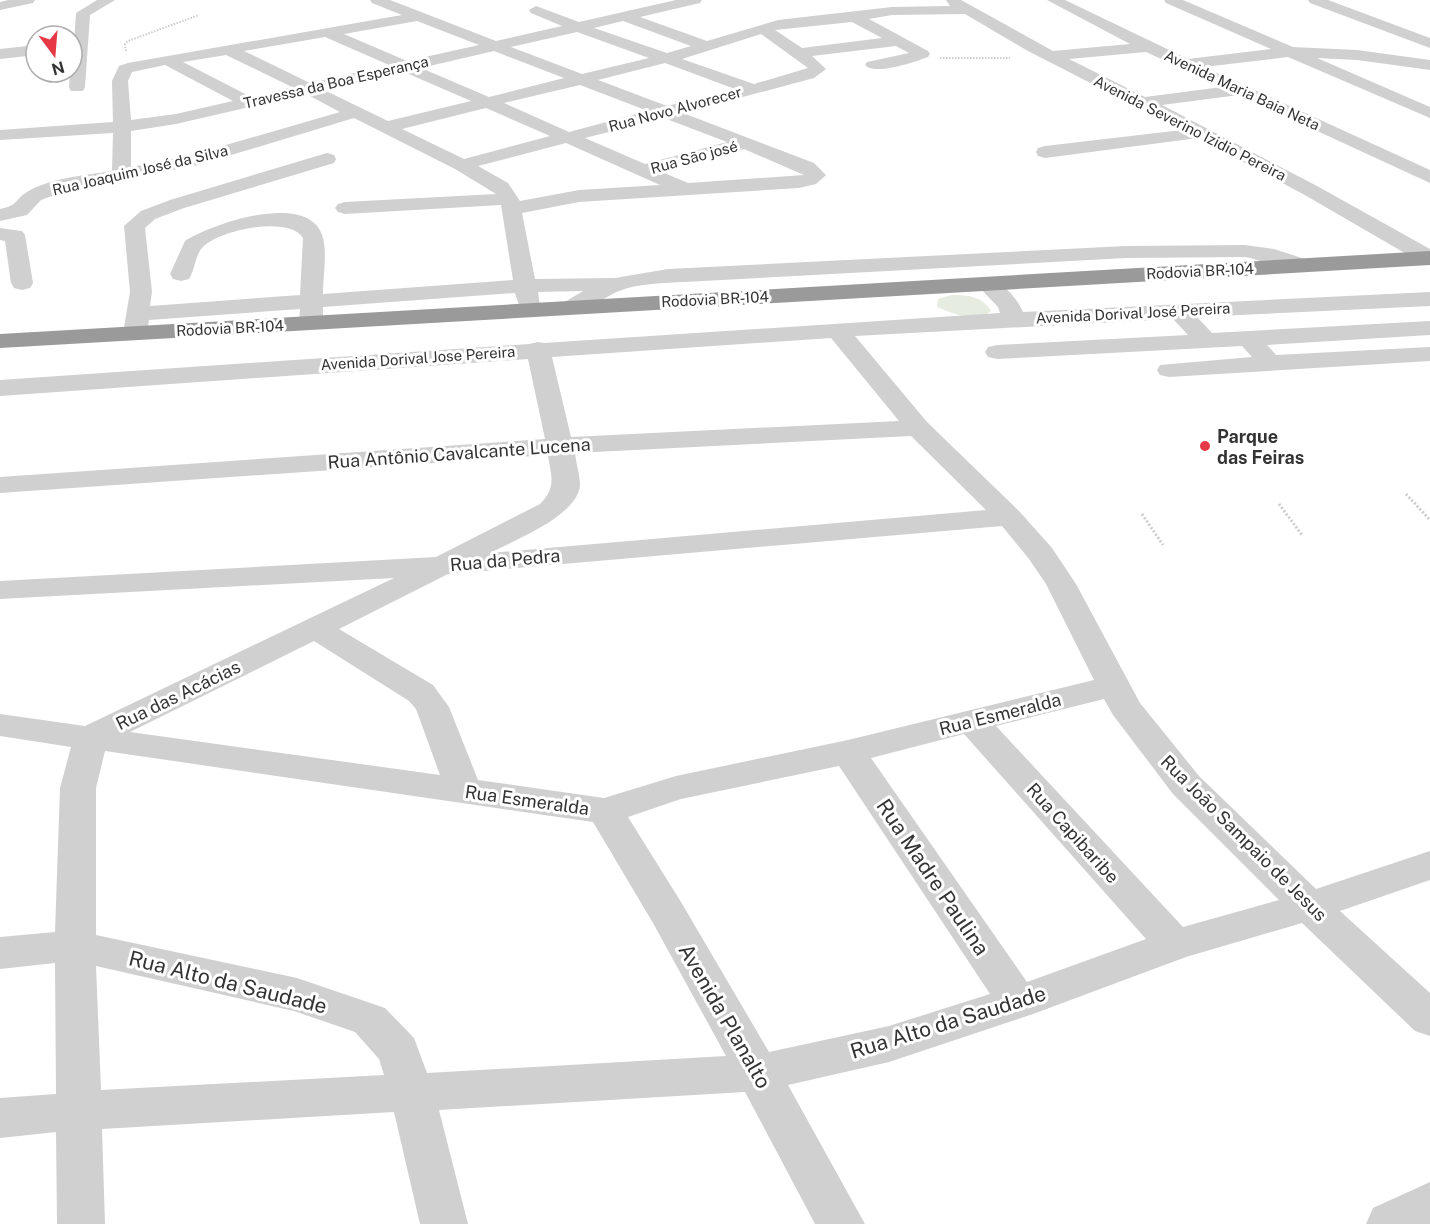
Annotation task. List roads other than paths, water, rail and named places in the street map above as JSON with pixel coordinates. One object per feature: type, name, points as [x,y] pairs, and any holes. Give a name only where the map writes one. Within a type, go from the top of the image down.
[{"type":"highway","name":"Rodovia BR-104","points":[[0,341],[136,324],[312,312],[530,310],[1430,258]]},
{"type":"street","points":[[0,6],[28,0]]},
{"type":"street","points":[[81,24],[83,13],[108,0]]},
{"type":"street","points":[[345,208],[511,204],[579,196],[799,182],[809,180],[816,175],[807,167],[377,0]]},
{"type":"street","name":"Travessa da Boa Esperança","points":[[0,135],[122,127],[201,112],[626,17],[663,3],[694,0]]},
{"type":"street","name":"Avenida Severino Izidio Pereira","points":[[950,0],[1050,56],[1310,190],[1430,258]]},
{"type":"street","name":"Avenida Maria Baia Neta","points":[[1054,0],[1149,47],[1430,177]]},
{"type":"street","points":[[1171,0],[1430,113]]},
{"type":"street","points":[[1315,0],[1430,43]]},
{"type":"street","points":[[536,10],[752,89]]},
{"type":"street","points":[[387,128],[668,58],[778,24],[892,11],[970,10]]},
{"type":"street","points":[[83,94],[125,74],[168,60],[419,16]]},
{"type":"street","points":[[626,17],[709,47]]},
{"type":"street","points":[[854,17],[922,54],[899,61],[857,67]]},
{"type":"street","name":"Rua Novo Alvorecer","points":[[462,165],[824,69],[762,28]]},
{"type":"street","points":[[329,33],[687,190]]},
{"type":"street","points":[[799,52],[898,41]]},
{"type":"street","points":[[1050,56],[1149,47]]},
{"type":"street","points":[[227,49],[462,165],[501,187],[511,204],[530,310]]},
{"type":"street","points":[[0,54],[24,51]]},
{"type":"street","points":[[1187,64],[1290,52],[1357,55],[1430,65]]},
{"type":"street","points":[[168,60],[248,102]]},
{"type":"street","points":[[121,176],[125,74]]},
{"type":"street","points":[[68,130],[83,94],[82,84]]},
{"type":"street","points":[[1143,102],[1242,89]]},
{"type":"street","points":[[201,112],[255,143]]},
{"type":"street","name":"Rua Joaquim José da Silva","points":[[0,215],[20,211],[34,196],[45,191],[86,181],[121,176],[255,143],[354,113]]},
{"type":"street","points":[[1045,152],[1198,133]]},
{"type":"street","name":"Rua São josé","points":[[643,171],[746,143]]},
{"type":"street","points":[[136,324],[141,292],[134,226],[139,220],[177,204],[327,159]]},
{"type":"street","points":[[181,274],[192,245],[201,238],[263,220],[289,220],[307,228],[313,238],[312,312],[525,286],[616,282],[674,275],[1126,252],[1245,251],[1266,254],[1300,266]]},
{"type":"street","points":[[0,234],[15,236],[22,283]]},
{"type":"street","points":[[571,308],[616,282]]},
{"type":"street","points":[[987,284],[1008,304],[1014,319]]},
{"type":"street","points":[[913,288],[911,296],[915,306],[924,315],[942,323]]},
{"type":"street","name":"Avenida Dorival José Pereira","points":[[837,330],[1430,298]]},
{"type":"street","points":[[1179,311],[1206,341]]},
{"type":"street","points":[[997,352],[1430,328]]},
{"type":"street","name":"Avenida Dorival Jose Pereira","points":[[0,388],[837,330]]},
{"type":"street","name":"Rua João Sampaio de Jesus","points":[[837,330],[918,428],[1009,517],[1041,554],[1125,707],[1186,785],[1309,906],[1430,1019]]},
{"type":"street","points":[[1249,339],[1270,363]]},
{"type":"street","name":"Rua das Acácias","points":[[91,737],[442,566],[550,510],[562,498],[566,486],[560,446],[538,349]]},
{"type":"street","points":[[1169,370],[1430,354]]},
{"type":"street","name":"Rua Antônio Cavalcante Lucena","points":[[0,485],[560,446],[918,428]]},
{"type":"street","name":"Rua da Pedra","points":[[0,590],[442,566],[1009,517]]},
{"type":"street","points":[[315,628],[421,693],[432,707],[464,791]]},
{"type":"street","name":"Rua Esmeralda","points":[[0,725],[605,811],[676,788],[848,752],[1114,686]]},
{"type":"street","name":"Rua Capibaribe","points":[[972,721],[1175,945]]},
{"type":"street","points":[[81,1224],[75,946],[78,788],[91,737]]},
{"type":"street","name":"Rua Madre Paulina","points":[[848,752],[1018,1002]]},
{"type":"street","name":"Avenida Planalto","points":[[605,811],[637,860],[841,1224]]},
{"type":"street","name":"Rua Alto da Saudade","points":[[0,1118],[79,1111],[758,1073],[889,1044],[1018,1002],[1175,945],[1309,906],[1430,865]]},
{"type":"street","name":"Rua Alto da Saudade","points":[[0,953],[12,950],[75,946],[297,995],[370,1020],[398,1051],[412,1093]]},
{"type":"street","points":[[412,1093],[444,1224]]},
{"type":"street","points":[[1389,1224],[1430,1204]]},
{"type":"place","name":"Parque das Feiras","points":[[1205,446]]}]
